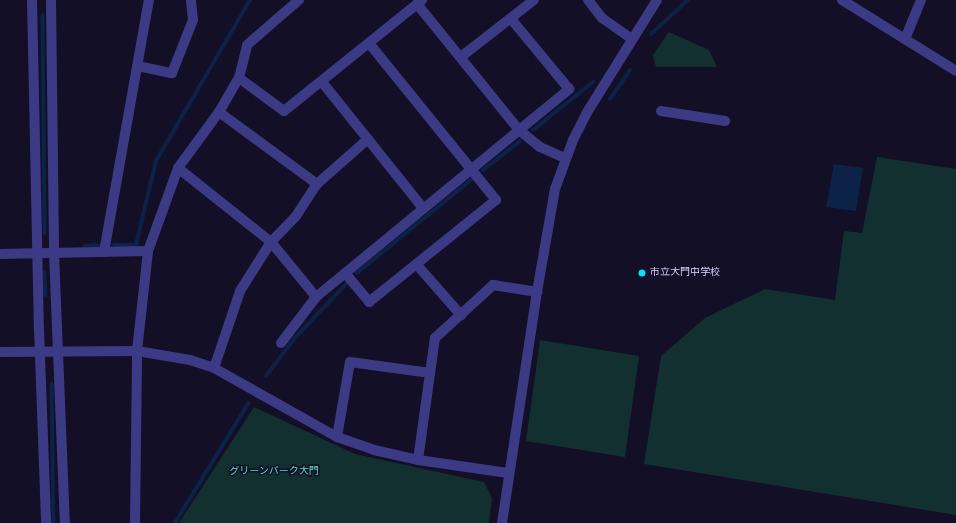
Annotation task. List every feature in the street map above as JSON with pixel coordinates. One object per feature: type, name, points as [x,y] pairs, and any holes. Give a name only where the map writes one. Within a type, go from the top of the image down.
[{"type":"street","points":[[32,0],[40,352],[46,523]]},
{"type":"street","points":[[52,0],[54,253],[65,523]]},
{"type":"street","points":[[104,252],[149,0]]},
{"type":"street","points":[[138,66],[172,73],[193,20],[191,0]]},
{"type":"street","points":[[135,523],[137,351],[148,251],[178,168],[219,112],[239,78],[247,45],[299,0]]},
{"type":"street","points":[[462,56],[534,0]]},
{"type":"street","points":[[588,0],[602,18],[632,39]]},
{"type":"street","points":[[502,523],[508,473],[555,189],[565,158],[586,114],[657,0]]},
{"type":"street","points":[[842,0],[956,71]]},
{"type":"street","points":[[905,39],[921,0]]},
{"type":"street","points":[[239,78],[284,111],[420,2],[519,130],[540,147],[565,158]]},
{"type":"street","points":[[281,343],[316,297],[422,207],[569,89],[511,19]]},
{"type":"street","points":[[345,273],[369,302],[417,265],[496,200],[369,43]]},
{"type":"street","points":[[322,82],[422,207]]},
{"type":"street","points":[[661,111],[725,121]]},
{"type":"street","points":[[219,112],[317,184]]},
{"type":"street","points":[[214,368],[240,291],[271,242],[296,216],[317,184],[368,139]]},
{"type":"street","points":[[178,168],[271,242],[316,297]]},
{"type":"street","points":[[0,254],[148,251]]},
{"type":"street","points":[[417,265],[460,314]]},
{"type":"street","points":[[418,460],[435,338],[493,285],[537,292]]},
{"type":"street","points":[[0,352],[137,351],[190,360],[214,368],[337,437],[374,450],[418,460],[508,473]]},
{"type":"street","points":[[337,437],[350,362],[430,373]]},
{"type":"green space","points":[[669,32],[709,50],[717,67],[656,67],[653,55]]},
{"type":"green space","points":[[877,157],[956,169],[956,515],[644,464],[661,356],[705,318],[765,289],[835,300],[844,231],[862,233]]},
{"type":"green space","points":[[540,340],[639,356],[625,457],[526,441]]},
{"type":"green space","name":"グリーンパーク大門","points":[[254,407],[355,454],[484,482],[492,498],[489,523],[179,523]]},
{"type":"water","points":[[834,164],[863,168],[856,211],[826,207]]},
{"type":"waterway","points":[[114,245],[136,245],[156,161],[250,0]]},
{"type":"waterway","points":[[651,34],[688,0]]},
{"type":"waterway","points":[[43,15],[45,233]]},
{"type":"waterway","points":[[610,99],[630,70]]},
{"type":"waterway","points":[[533,130],[593,82]]},
{"type":"waterway","points":[[483,170],[519,142]]},
{"type":"waterway","points":[[357,273],[471,180]]},
{"type":"waterway","points":[[85,246],[98,245]]},
{"type":"waterway","points":[[45,272],[46,295]]},
{"type":"waterway","points":[[266,376],[295,338],[346,284]]},
{"type":"waterway","points":[[52,384],[54,523]]},
{"type":"waterway","points":[[175,523],[248,404]]},
{"type":"place","name":"市立大門中学校","points":[[642,273]]}]
